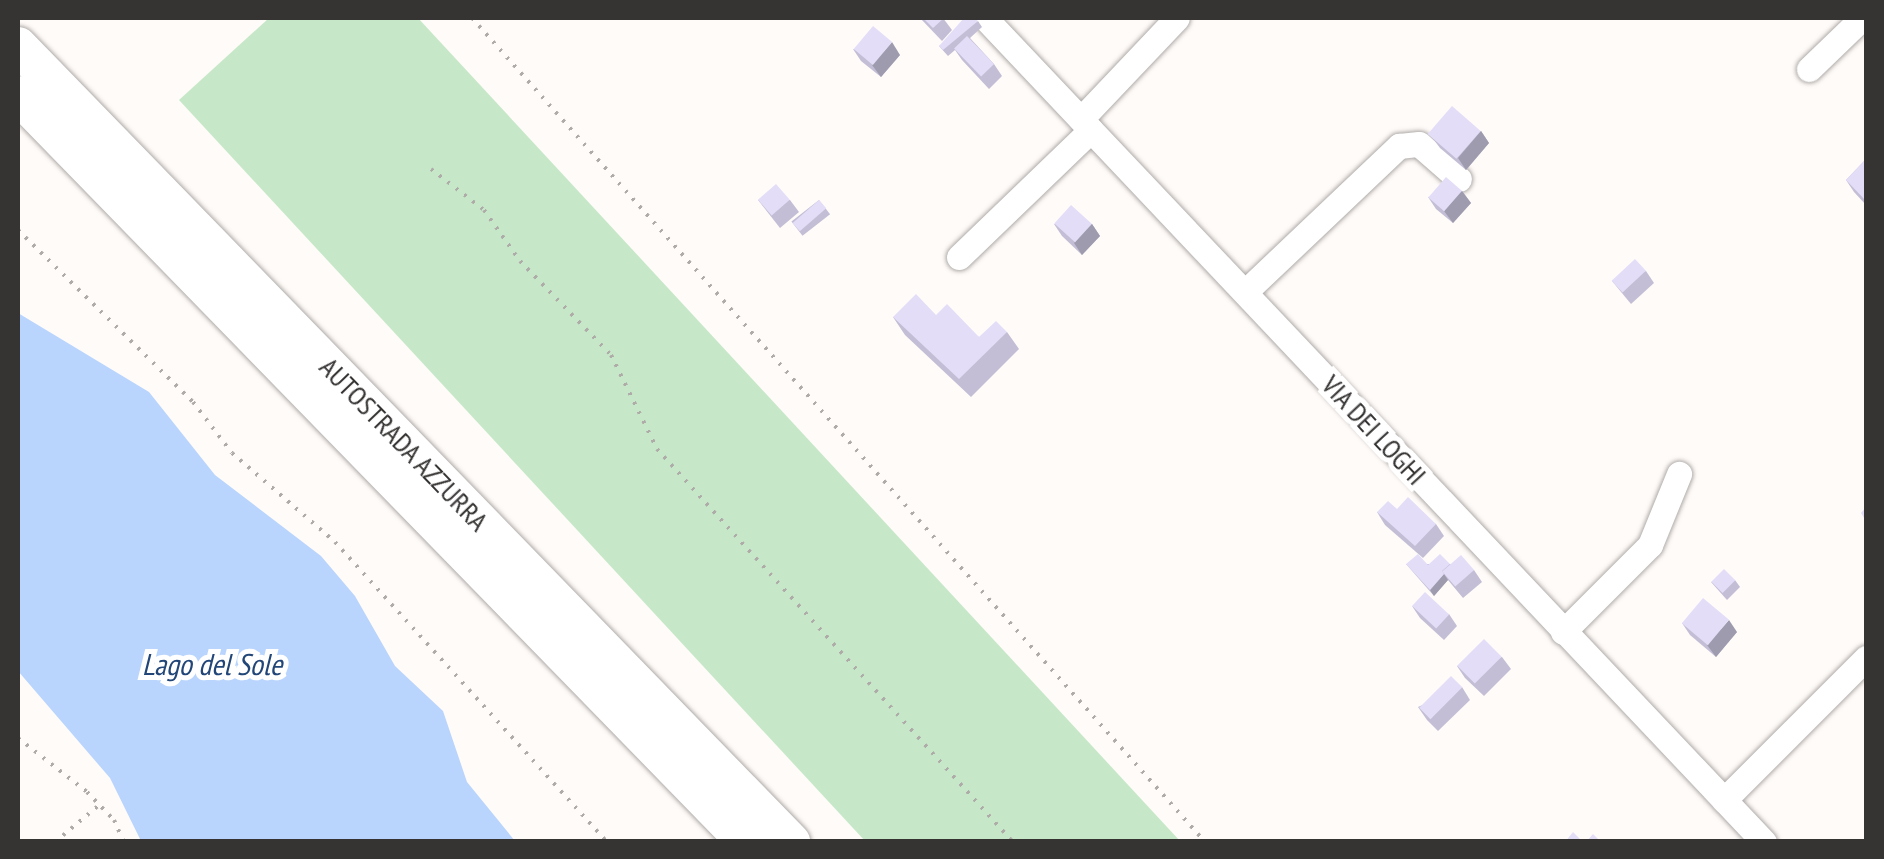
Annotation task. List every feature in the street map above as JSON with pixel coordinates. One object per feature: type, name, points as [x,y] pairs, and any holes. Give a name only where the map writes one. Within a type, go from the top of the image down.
[{"type":"highway","name":"AUTOSTRADA AZZURRA","points":[[18,46],[791,842]]},
{"type":"highway","name":"AUTOSTRADA AZZURRA","points":[[18,95],[746,842]]},
{"type":"street","name":"VIA DEI LOGHI","points":[[986,18],[1764,842]]},
{"type":"street","points":[[959,257],[1086,124],[1177,18]]},
{"type":"street","points":[[1809,70],[1862,18]]},
{"type":"street","points":[[1246,292],[1399,146],[1419,144],[1460,179]]},
{"type":"street","points":[[1563,632],[1650,545],[1679,474]]},
{"type":"street","points":[[1724,800],[1866,658]]},
{"type":"path","points":[[472,18],[1205,842]]},
{"type":"path","points":[[431,168],[484,210],[520,261],[610,355],[657,449],[1013,842]]},
{"type":"path","points":[[18,230],[193,402],[232,453],[336,542],[606,842]]},
{"type":"path","points":[[18,738],[99,806],[124,842]]},
{"type":"path","points":[[55,842],[99,806]]},
{"type":"green space","points":[[269,18],[418,18],[1180,841],[865,841],[179,100]]},
{"type":"water","name":"Lago del Sole","points":[[18,313],[149,392],[215,475],[321,556],[355,596],[395,666],[443,711],[467,782],[515,841],[141,841],[110,778],[18,671]]},
{"type":"building","points":[[923,18],[944,18],[933,28]]},
{"type":"building","points":[[964,18],[978,21],[943,50],[939,46]]},
{"type":"building","points":[[873,26],[892,42],[873,65],[854,49]]},
{"type":"building","points":[[967,36],[994,64],[981,77],[954,49]]},
{"type":"building","points":[[1452,106],[1481,131],[1456,159],[1428,134]]},
{"type":"building","points":[[1866,159],[1866,201],[1846,180]]},
{"type":"building","points":[[1446,177],[1462,191],[1444,211],[1428,197]]},
{"type":"building","points":[[776,184],[790,200],[772,216],[758,200]]},
{"type":"building","points":[[819,200],[826,208],[800,231],[793,223]]},
{"type":"building","points":[[1071,205],[1092,224],[1075,242],[1054,224]]},
{"type":"building","points":[[1635,259],[1646,271],[1623,293],[1612,281]]},
{"type":"building","points":[[916,294],[936,315],[947,304],[979,337],[996,321],[1007,332],[959,379],[893,317]]},
{"type":"building","points":[[1408,497],[1436,524],[1415,546],[1377,512],[1388,501],[1397,509]]},
{"type":"building","points":[[1418,554],[1428,565],[1440,554],[1450,564],[1430,590],[1406,564]]},
{"type":"building","points":[[1461,555],[1474,570],[1455,586],[1442,571]]},
{"type":"building","points":[[1724,569],[1735,580],[1723,593],[1711,582]]},
{"type":"building","points":[[1425,592],[1449,615],[1436,628],[1412,606]]},
{"type":"building","points":[[1703,598],[1729,620],[1708,645],[1682,623]]},
{"type":"building","points":[[1484,639],[1502,657],[1475,684],[1457,666]]},
{"type":"building","points":[[1451,676],[1462,687],[1430,719],[1419,708]]},
{"type":"building","points":[[1573,832],[1583,842],[1565,842]]}]
